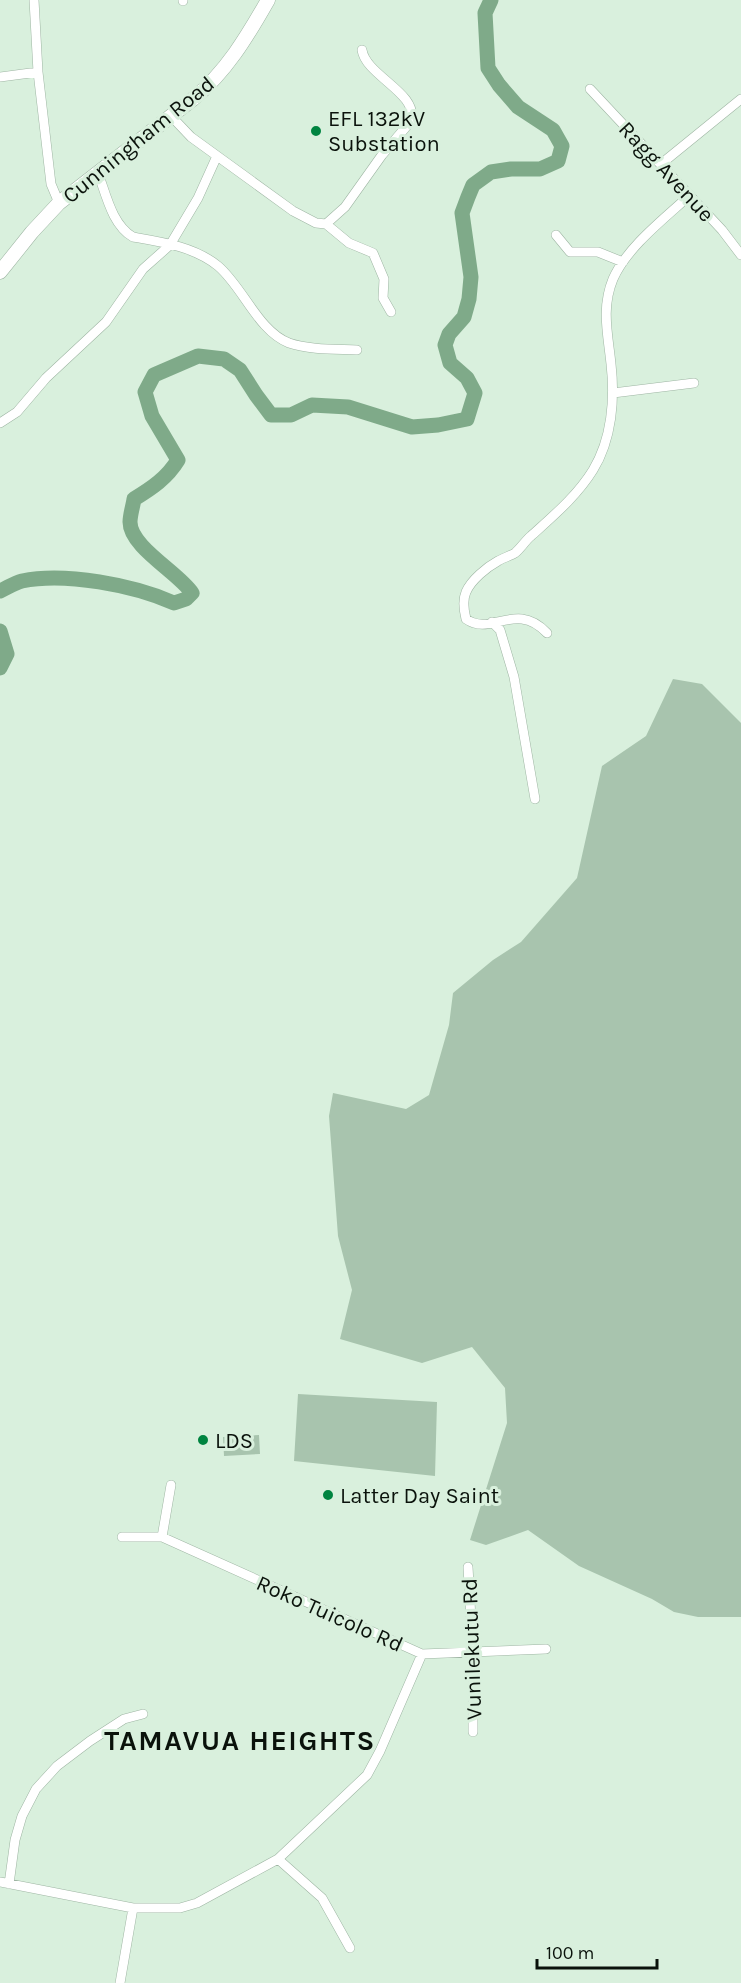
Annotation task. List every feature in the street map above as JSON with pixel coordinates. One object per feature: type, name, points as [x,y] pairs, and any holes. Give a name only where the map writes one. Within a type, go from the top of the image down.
[{"type":"main road","name":"Cunningham Road","points":[[0,272],[59,203],[203,91],[218,76],[238,50],[268,0]]},
{"type":"street","points":[[34,0],[38,72],[51,184],[59,203]]},
{"type":"street","points":[[326,224],[345,207],[382,155],[411,121],[411,110],[401,95],[366,62],[362,50]]},
{"type":"street","points":[[0,77],[38,72]]},
{"type":"street","name":"Ragg Avenue","points":[[590,89],[722,230],[741,255]]},
{"type":"street","points":[[661,164],[741,99]]},
{"type":"street","points":[[171,116],[191,137],[292,211],[316,223],[326,224],[349,243],[373,253],[384,279],[383,298],[391,312]]},
{"type":"street","points":[[0,423],[17,412],[46,378],[106,322],[143,269],[170,245],[198,198],[217,156]]},
{"type":"street","points":[[98,173],[115,217],[124,232],[133,237],[191,250],[208,258],[220,268],[270,329],[287,342],[301,346],[357,350]]},
{"type":"street","points":[[547,633],[540,626],[524,618],[482,624],[471,623],[466,619],[464,607],[466,593],[476,578],[497,561],[515,552],[546,524],[594,469],[607,434],[613,407],[605,306],[614,278],[623,262],[690,195]]},
{"type":"street","points":[[556,234],[570,252],[598,252],[623,262]]},
{"type":"street","points":[[613,393],[694,383]]},
{"type":"street","points":[[492,622],[501,630],[514,677],[536,799]]},
{"type":"street","points":[[162,1537],[171,1485]]},
{"type":"street","name":"Roko Tuicolo Rd","points":[[122,1537],[162,1537],[422,1654],[546,1649]]},
{"type":"street","name":"Vunilekutu Rd","points":[[468,1567],[473,1653],[473,1732]]},
{"type":"street","points":[[143,1714],[124,1719],[90,1741],[57,1767],[36,1789],[22,1816],[4,1883],[133,1908],[180,1908],[196,1904],[278,1859],[367,1775],[380,1751],[422,1654]]},
{"type":"street","points":[[278,1859],[322,1898],[350,1948]]},
{"type":"street","points":[[120,1983],[133,1908]]},
{"type":"green space","points":[[673,679],[702,684],[741,723],[741,1617],[698,1617],[674,1612],[652,1599],[579,1566],[528,1530],[486,1545],[470,1540],[507,1423],[505,1388],[472,1347],[422,1363],[340,1339],[352,1290],[338,1236],[329,1116],[333,1093],[406,1109],[429,1095],[449,1025],[453,993],[493,960],[521,942],[577,878],[602,766],[646,736]]},
{"type":"green space","points":[[298,1394],[437,1402],[435,1476],[294,1461]]},
{"type":"green space","points":[[259,1435],[260,1454],[224,1456],[223,1437]]},
{"type":"waterway","points":[[0,591],[22,581],[58,578],[120,586],[174,603],[186,599],[192,593],[138,541],[132,531],[130,516],[134,499],[159,482],[178,460],[152,416],[145,392],[154,375],[198,356],[224,359],[240,370],[271,415],[291,415],[312,405],[348,407],[412,427],[467,419],[475,393],[467,378],[450,363],[445,345],[449,334],[464,317],[469,299],[471,277],[462,213],[473,185],[491,172],[540,169],[558,161],[562,146],[553,130],[518,107],[488,68],[485,13],[491,0]]},
{"type":"waterway","points":[[0,631],[7,654],[0,668]]},
{"type":"place","name":"EFL 132kV Substation","points":[[316,131]]},
{"type":"place","name":"LDS","points":[[203,1440]]},
{"type":"place","name":"Latter Day Saint","points":[[328,1495]]},
{"type":"district","name":"TAMAVUA HEIGHTS","points":[[240,1740]]}]
